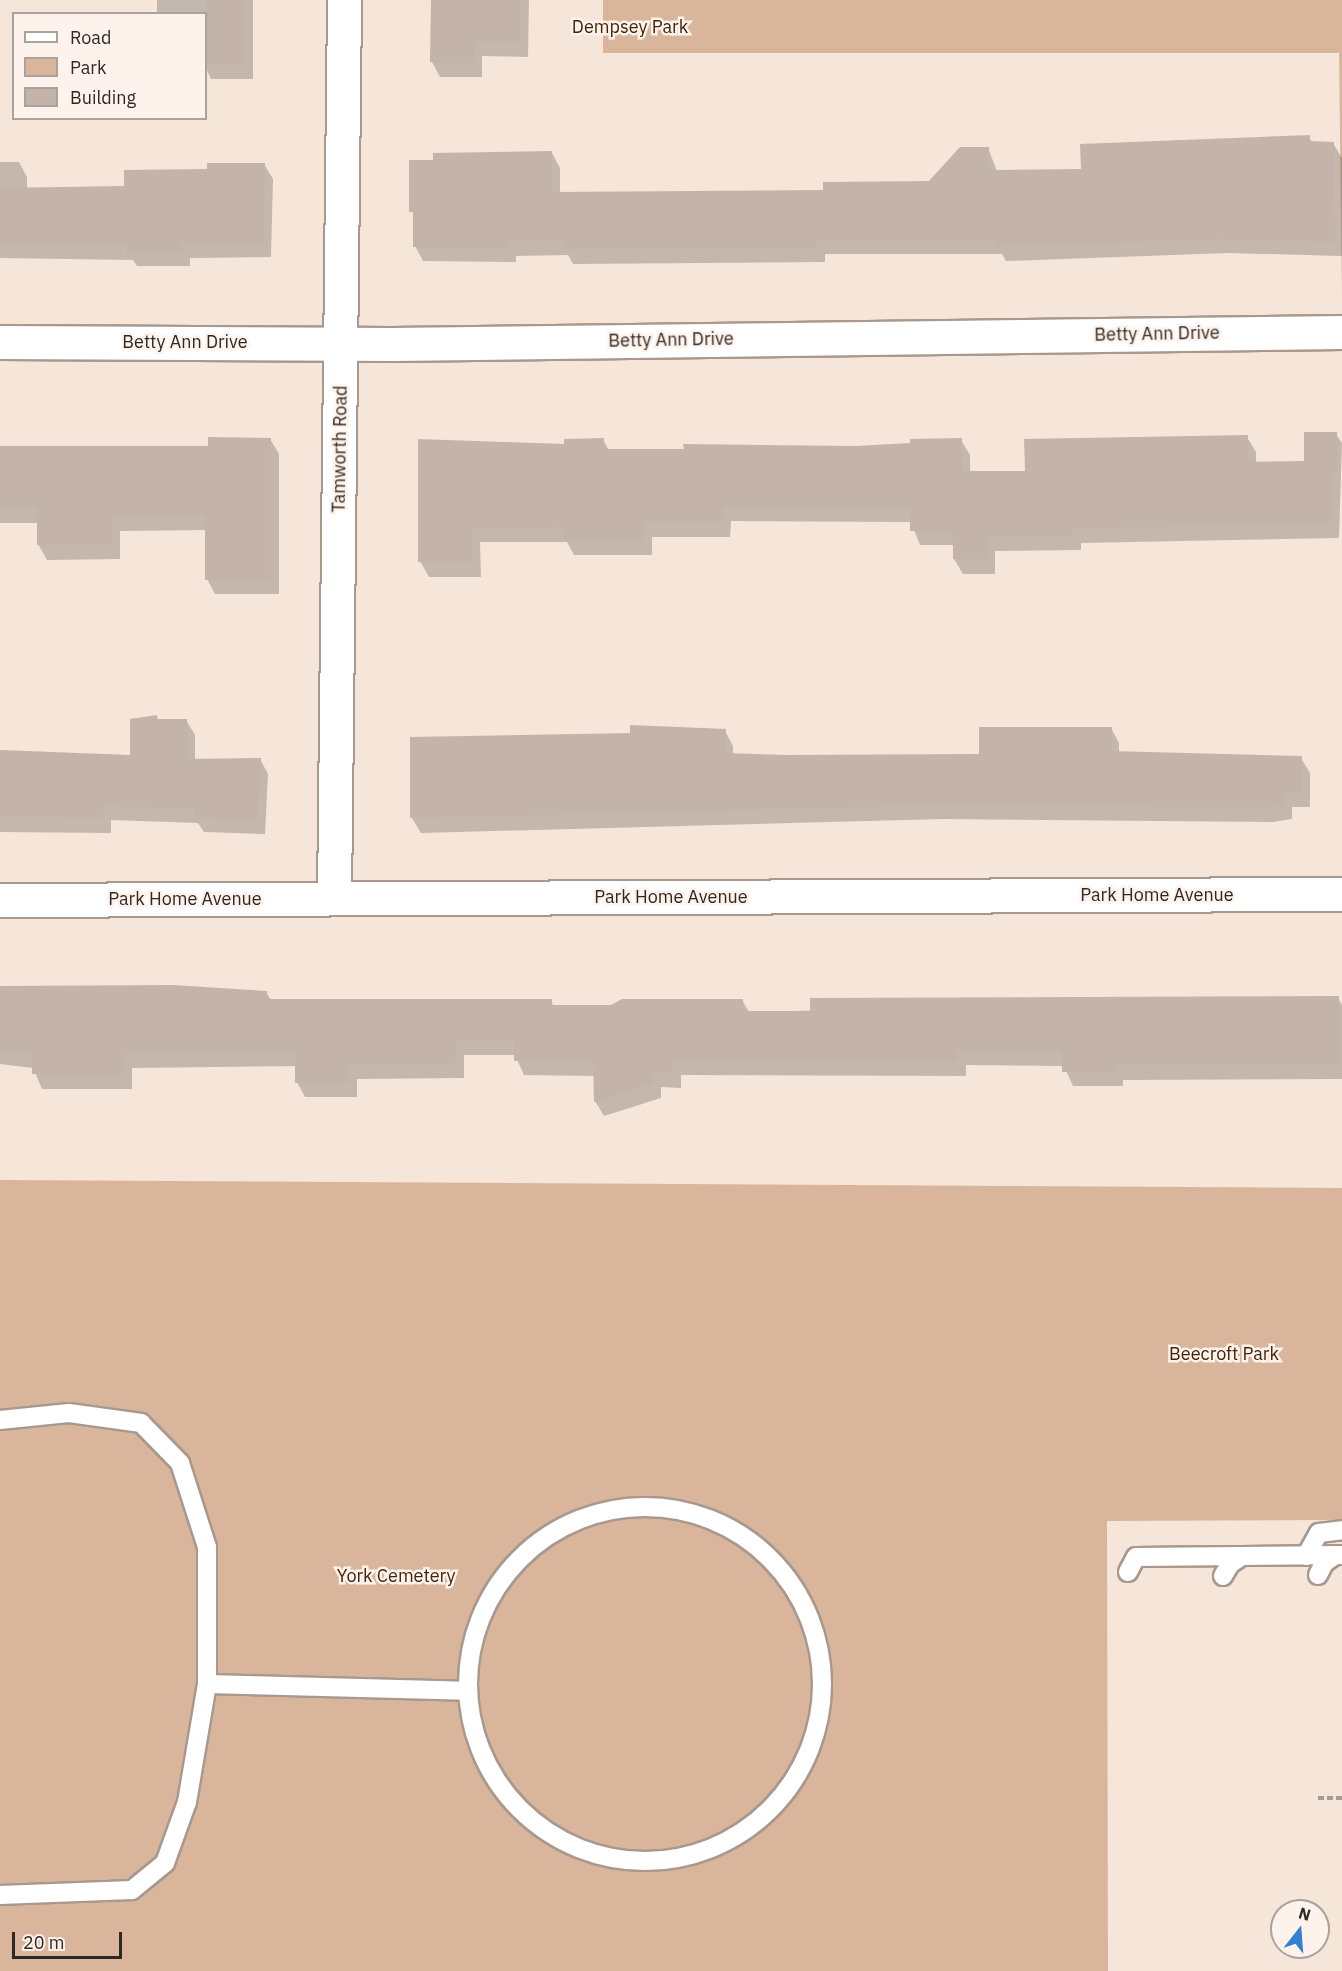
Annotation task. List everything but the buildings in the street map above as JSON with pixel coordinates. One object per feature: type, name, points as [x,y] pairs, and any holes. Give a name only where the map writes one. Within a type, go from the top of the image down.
[{"type":"street","name":"Tamworth Road","points":[[334,898],[344,0]]},
{"type":"street","name":"Betty Ann Drive","points":[[0,342],[341,342],[1342,332]]},
{"type":"street","name":"Park Home Avenue","points":[[0,900],[1342,894]]},
{"type":"lane","points":[[0,1420],[69,1413],[141,1423],[180,1463],[207,1547],[207,1684],[187,1802],[165,1863],[132,1890],[0,1896]]},
{"type":"lane","points":[[666,1507],[725,1524],[774,1560],[808,1611],[823,1667],[820,1724],[799,1776],[762,1820],[714,1850],[658,1862],[601,1857],[548,1834],[540,1827],[506,1796],[478,1746],[466,1691],[475,1630],[503,1576],[548,1534],[604,1510],[666,1507]]},
{"type":"lane","points":[[1306,1556],[1318,1533],[1342,1530]]},
{"type":"lane","points":[[1223,1576],[1230,1564],[1242,1556]]},
{"type":"lane","points":[[1128,1572],[1136,1557],[1338,1556]]},
{"type":"lane","points":[[1318,1575],[1324,1563],[1338,1556]]},
{"type":"lane","points":[[207,1684],[466,1691]]},
{"type":"path","points":[[1318,1798],[1342,1798]]},
{"type":"green space","name":"Dempsey Park","points":[[603,0],[1342,0],[1342,298],[1339,53],[603,53]]},
{"type":"green space","name":"York Cemetery","points":[[0,1180],[1342,1188],[1342,1520],[1107,1521],[1108,1971],[0,1971]]},
{"type":"park label","name":"Beecroft Park","points":[[1224,1354]]}]
